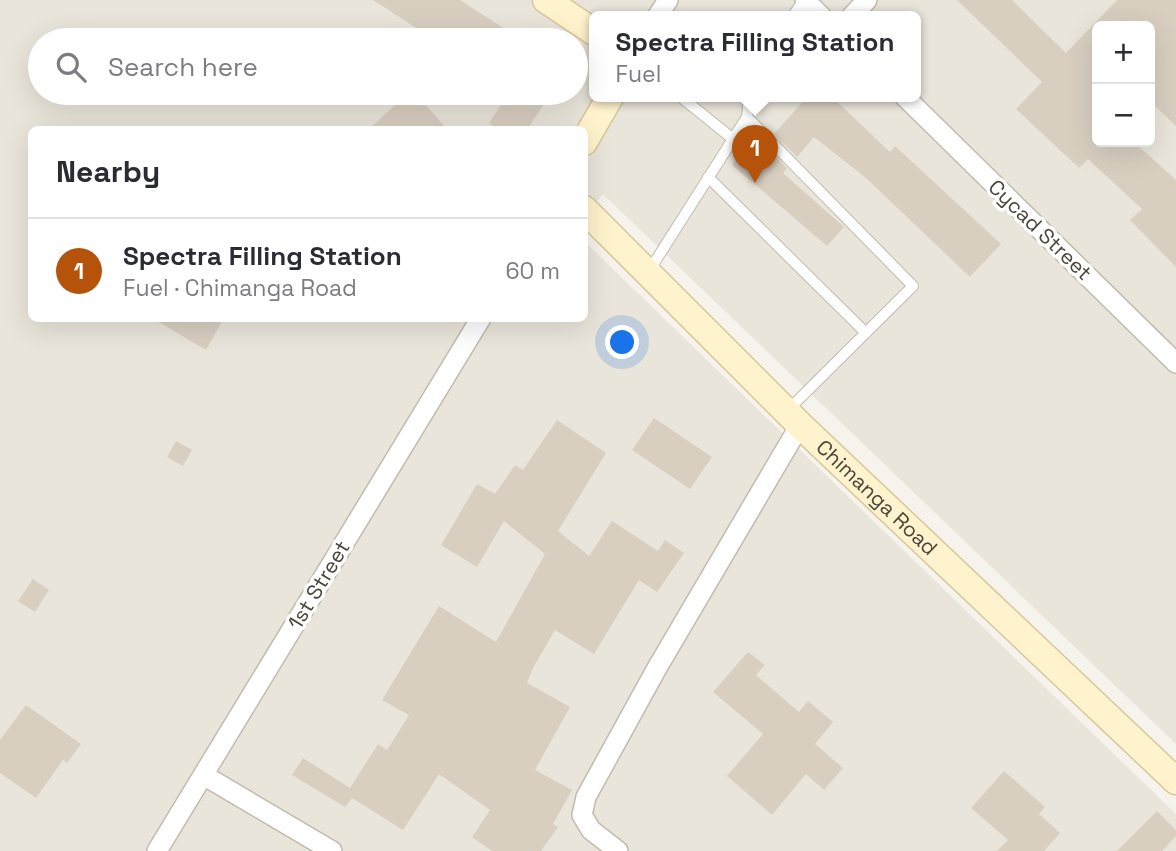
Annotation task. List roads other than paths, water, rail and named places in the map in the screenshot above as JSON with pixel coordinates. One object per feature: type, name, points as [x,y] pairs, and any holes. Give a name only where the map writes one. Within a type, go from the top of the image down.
[{"type":"street","points":[[546,0],[588,28]]},
{"type":"street","points":[[588,135],[607,102]]},
{"type":"street","name":"Cycad Street","points":[[910,102],[1176,363]]},
{"type":"street","name":"Chimanga Road","points":[[588,213],[793,418],[1176,781]]},
{"type":"street","name":"1st Street","points":[[157,851],[479,322]]},
{"type":"street","points":[[618,851],[591,830],[582,815],[586,797],[793,418]]},
{"type":"street","points":[[205,776],[331,851]]},
{"type":"lane","points":[[687,102],[733,139]]},
{"type":"lane","points":[[648,273],[747,117],[748,102]]},
{"type":"lane","points":[[747,117],[913,286],[866,333],[793,418]]},
{"type":"lane","points":[[708,177],[866,333]]},
{"type":"place","name":"Spectra Filling Station","points":[[755,183]]}]
